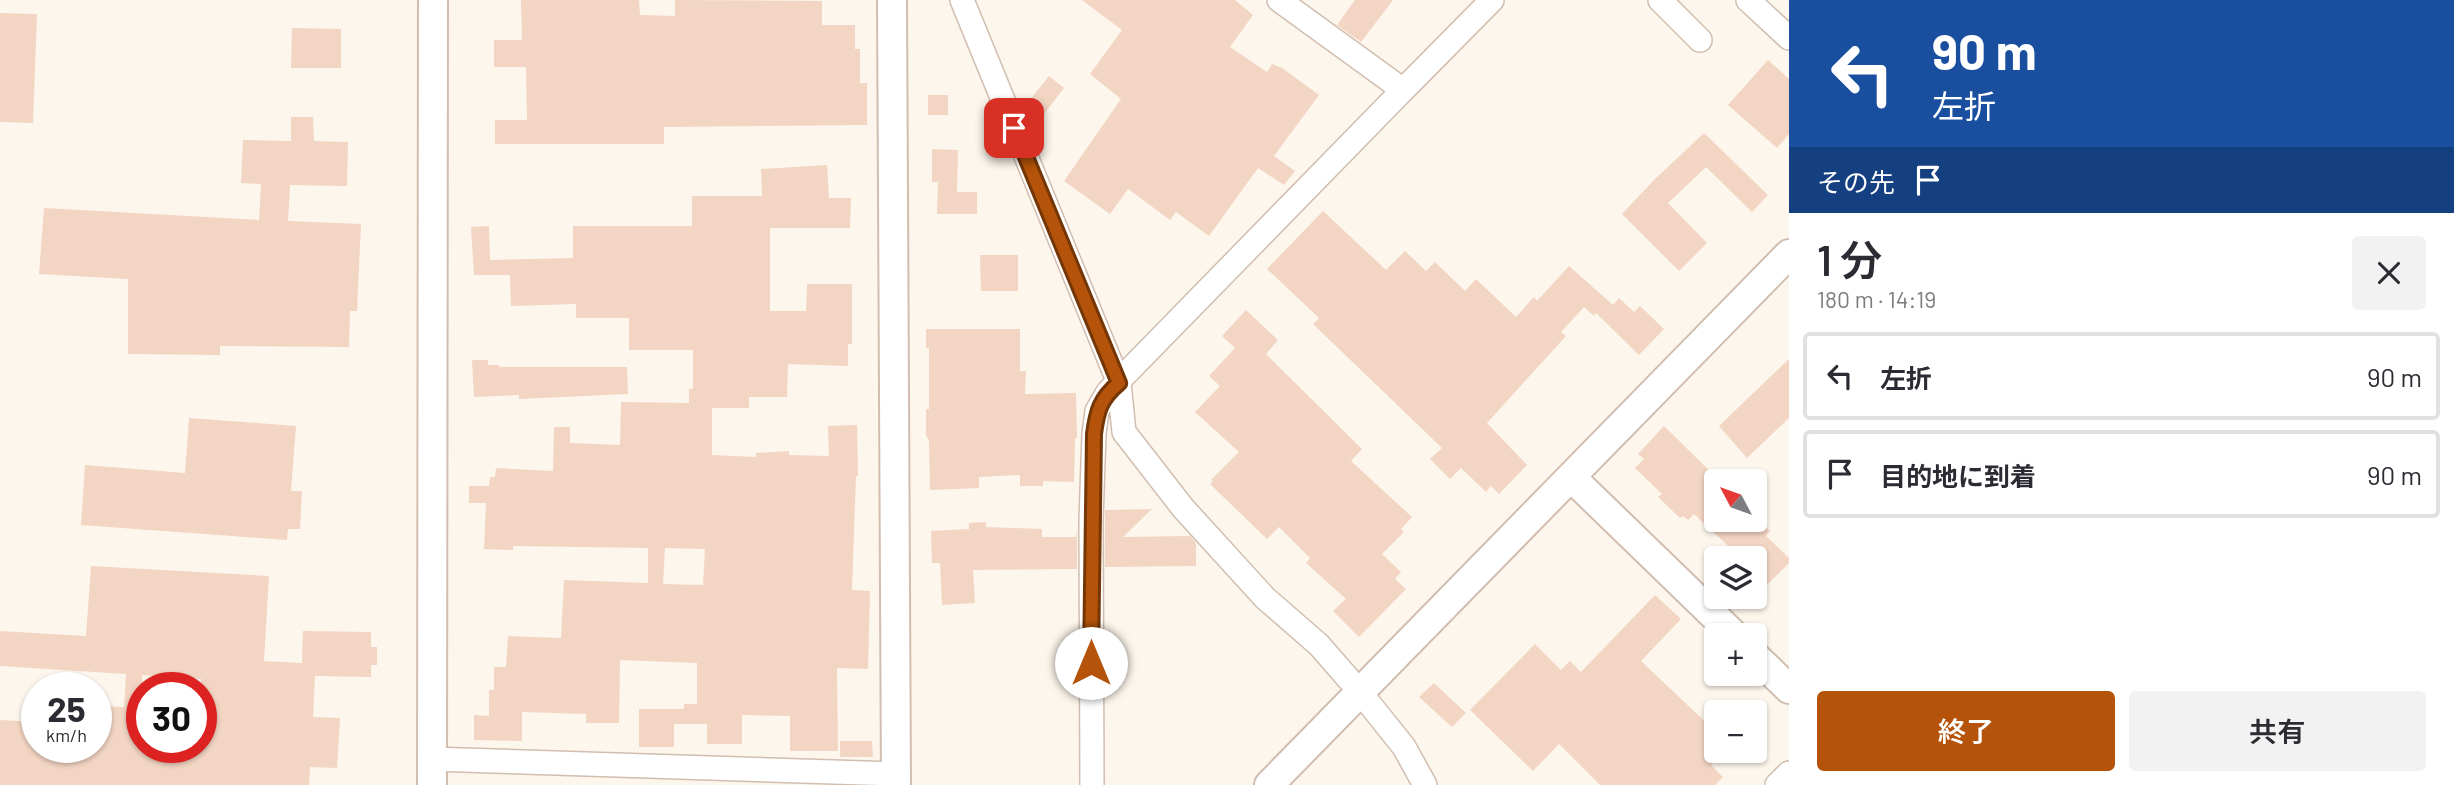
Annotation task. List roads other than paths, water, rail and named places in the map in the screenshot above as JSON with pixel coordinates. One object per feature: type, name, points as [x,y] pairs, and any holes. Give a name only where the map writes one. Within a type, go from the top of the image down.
[{"type":"street","points":[[433,0],[431,772],[896,780],[892,0]]},
{"type":"street","points":[[962,0],[1119,383],[1124,432],[1183,509],[1265,598],[1319,645],[1360,692],[1404,747],[1425,785]]},
{"type":"street","points":[[1279,0],[1402,90]]},
{"type":"street","points":[[1092,785],[1091,545],[1097,411],[1108,392],[1492,0]]},
{"type":"street","points":[[1660,0],[1700,40]]},
{"type":"street","points":[[1761,4],[1789,38]]},
{"type":"street","points":[[1269,785],[1789,254]]},
{"type":"street","points":[[1572,478],[1722,623]]},
{"type":"street","points":[[1767,668],[1789,689]]},
{"type":"street","points":[[1777,785],[1789,773]]}]
